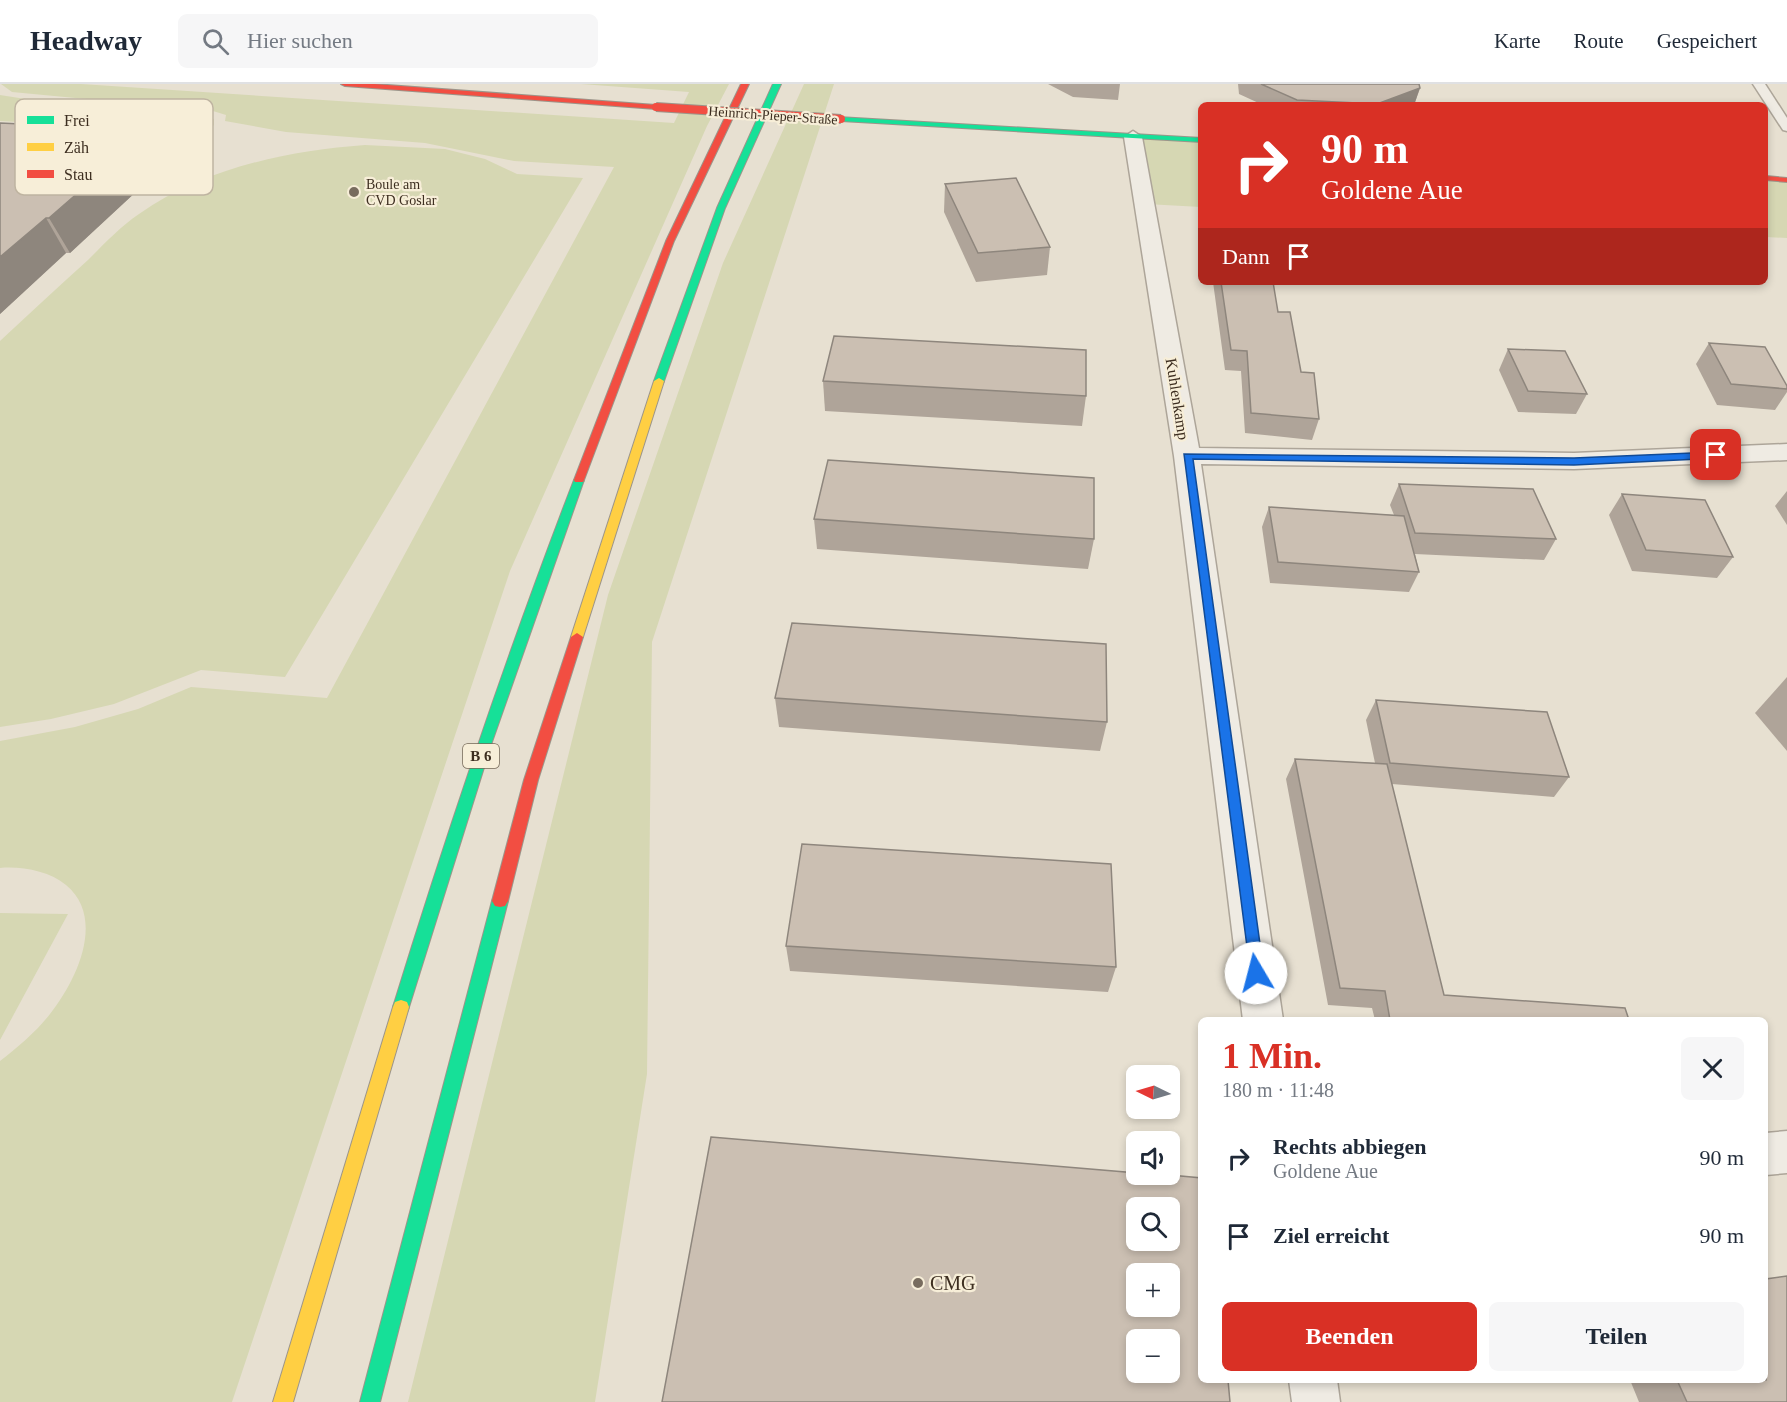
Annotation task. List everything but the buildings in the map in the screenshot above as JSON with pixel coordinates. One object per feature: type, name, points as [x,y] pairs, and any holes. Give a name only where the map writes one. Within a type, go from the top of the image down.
[{"type":"main road","name":"Heinrich-Pieper-Straße","points":[[345,84],[656,107],[1198,140]]},
{"type":"main road","name":"B 6","points":[[283,1402],[437,886],[540,583],[670,241],[745,84]]},
{"type":"main road","points":[[370,1402],[476,987],[541,748],[673,336],[721,208],[777,84]]},
{"type":"main road","points":[[1768,178],[1787,180]]},
{"type":"street","name":"Kuhlenkamp","points":[[1133,137],[1187,456],[1263,1017]]},
{"type":"street","points":[[1187,456],[1574,461],[1787,452]]},
{"type":"street","points":[[1768,1154],[1787,1152]]},
{"type":"street","points":[[1313,1383],[1316,1402]]},
{"type":"lane","points":[[1759,84],[1787,127]]},
{"type":"green space","points":[[1,84],[81,84],[674,123],[689,92],[581,84],[729,84],[707,126],[510,571],[232,1402],[0,1402],[0,1061],[39,1027],[60,1000],[77,967],[86,931],[84,914],[78,899],[66,885],[34,870],[0,868],[0,741],[75,727],[138,709],[191,687],[327,698],[614,167],[514,161],[425,143],[286,132],[225,121],[226,115],[213,111],[213,99],[86,99],[12,92]]},
{"type":"green space","points":[[804,84],[834,84],[652,642],[647,1074],[595,1402],[408,1402],[608,595],[723,263]]},
{"type":"green space","points":[[0,95],[26,99],[15,99],[15,122],[0,121]]},
{"type":"green space","points":[[1133,137],[1198,140],[1198,207],[1146,204]]},
{"type":"green space","points":[[365,145],[445,149],[485,159],[517,174],[583,178],[285,677],[201,670],[114,704],[51,719],[0,727],[0,341],[119,230],[164,198],[170,195],[213,195],[213,176],[219,174],[276,157]]},
{"type":"green space","points":[[1768,178],[1787,180],[1787,238],[1768,237]]},
{"type":"green space","points":[[0,913],[68,914],[0,1040]]},
{"type":"traffic: fast","points":[[659,381],[721,208],[777,84]]},
{"type":"traffic: fast","points":[[841,119],[1198,140]]},
{"type":"traffic: fast","points":[[401,1007],[485,742],[579,480]]},
{"type":"traffic: fast","points":[[370,1402],[500,901]]},
{"type":"traffic: slow","points":[[577,637],[659,381]]},
{"type":"traffic: slow","points":[[283,1402],[401,1007]]},
{"type":"traffic: jam","points":[[345,84],[656,107]]},
{"type":"traffic: jam","points":[[579,480],[670,241],[745,84]]},
{"type":"traffic: jam","points":[[656,107],[841,119]]},
{"type":"traffic: jam","points":[[1768,178],[1787,180]]},
{"type":"traffic: jam","points":[[500,901],[531,780],[577,637]]},
{"type":"place","name":"Boule am CVD Goslar","points":[[354,192]]},
{"type":"place","name":"CMG","points":[[918,1283]]},
{"type":"route","points":[[1256,973],[1187,456],[1574,461],[1716,455]]}]
